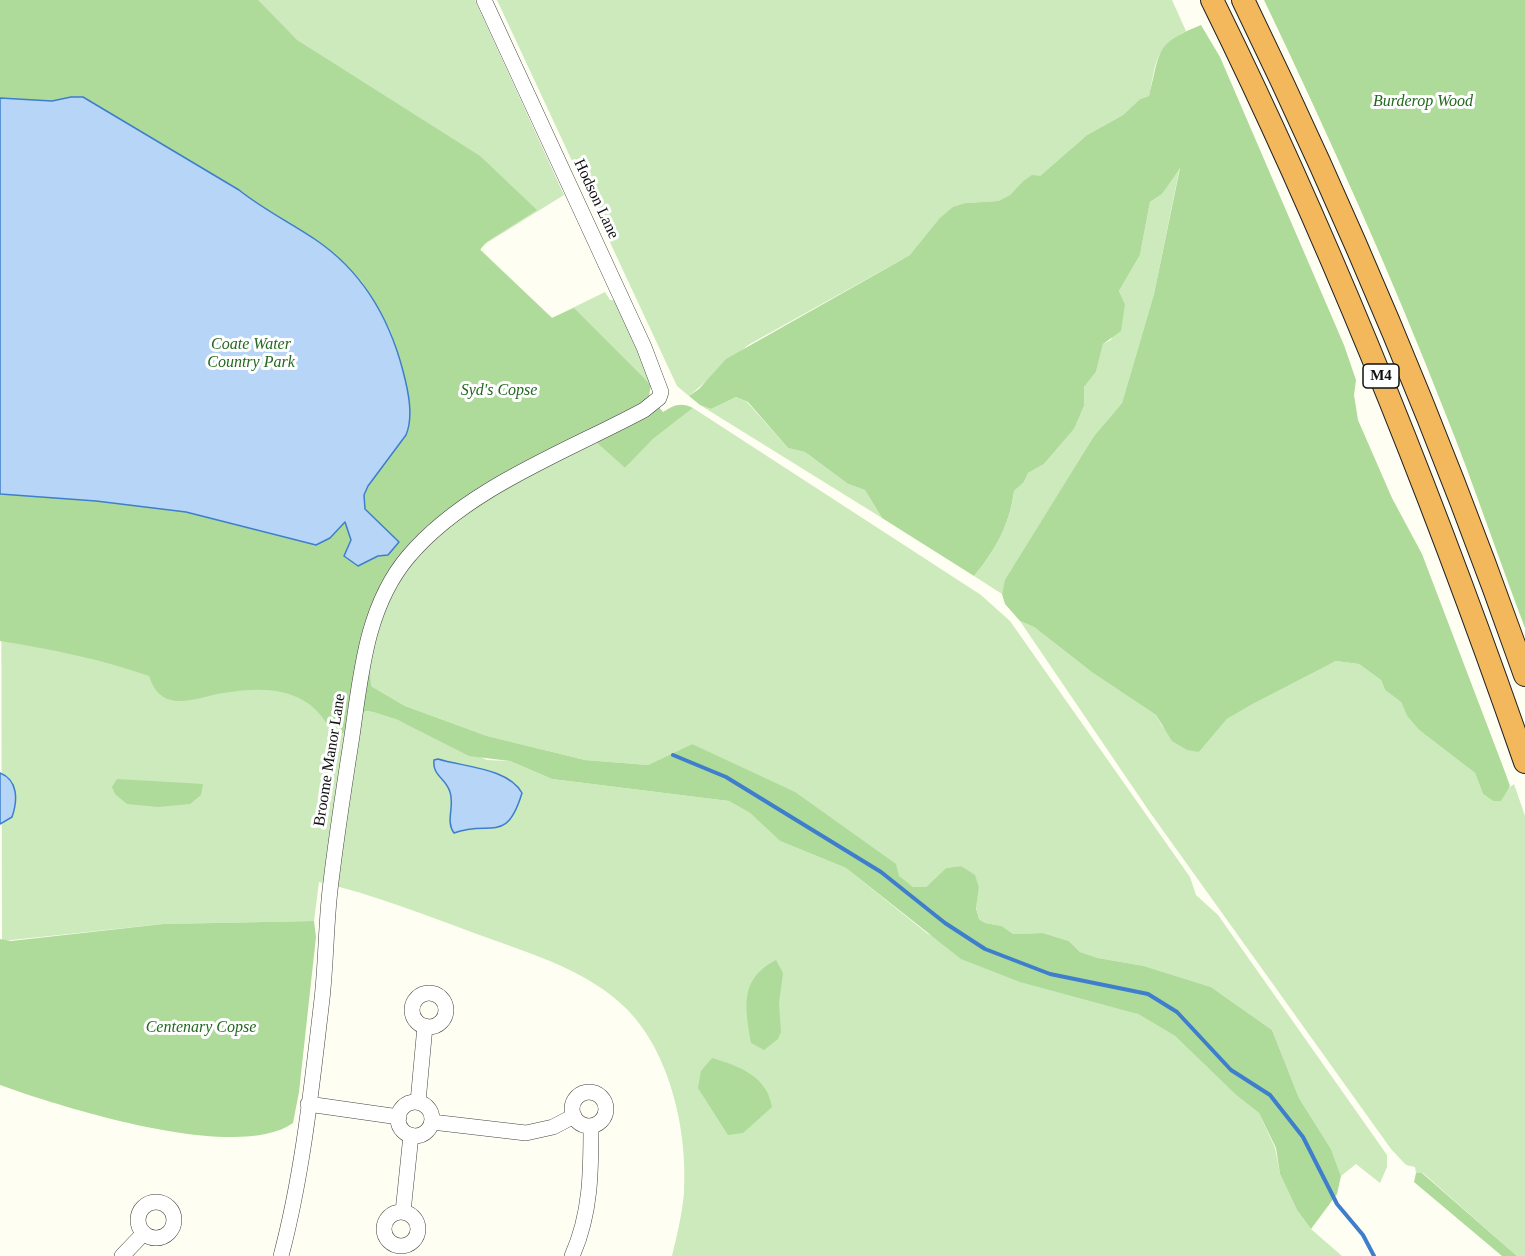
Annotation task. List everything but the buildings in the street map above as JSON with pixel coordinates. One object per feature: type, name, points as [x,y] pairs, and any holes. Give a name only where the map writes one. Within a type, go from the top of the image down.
[{"type":"highway","name":"M4","points":[[1212,0],[1276,134],[1371,352],[1461,581],[1525,762]]},
{"type":"highway","name":"M4","points":[[1243,0],[1303,127],[1388,319],[1451,473],[1525,675]]},
{"type":"street","name":"Hodson Lane","points":[[484,0],[654,369],[661,392],[644,411]]},
{"type":"street","name":"Broome Manor Lane","points":[[280,1256],[293,1202],[308,1104],[322,998],[335,847],[366,653],[376,612],[384,593],[394,575],[424,539],[465,506],[644,411]]},
{"type":"street","points":[[418,1102],[425,1026]]},
{"type":"street","points":[[586,1093],[595,1094],[605,1104],[605,1114],[599,1122],[591,1126],[581,1124],[574,1116],[572,1106],[577,1097],[586,1093]]},
{"type":"street","points":[[418,1102],[429,1109],[432,1122],[422,1134],[411,1135],[403,1130],[399,1117],[407,1104],[418,1102]]},
{"type":"street","points":[[308,1104],[399,1117]]},
{"type":"street","points":[[432,1122],[526,1133],[553,1127],[574,1116]]},
{"type":"street","points":[[572,1256],[583,1232],[588,1209],[591,1126]]},
{"type":"street","points":[[404,1212],[411,1135]]},
{"type":"street","points":[[122,1256],[144,1233]]},
{"type":"green space","points":[[0,0],[475,0],[564,195],[480,249],[552,318],[605,292],[610,300],[616,300],[644,360],[650,385],[649,396],[468,503],[397,564],[349,715],[365,711],[373,712],[398,720],[487,760],[510,761],[552,779],[729,801],[750,813],[780,841],[846,868],[928,934],[1138,1014],[1175,1036],[1236,1095],[1259,1113],[1275,1148],[1280,1174],[1297,1210],[1311,1229],[1342,1256],[672,1256],[683,1201],[684,1168],[683,1142],[672,1089],[650,1040],[636,1019],[603,989],[568,969],[531,953],[397,905],[319,882],[314,921],[163,924],[2,941]]},
{"type":"green space","name":"Syd's Copse","points":[[0,0],[258,0],[297,40],[480,156],[537,210],[485,243],[480,250],[552,318],[574,308],[651,386],[649,395],[663,412],[678,405],[693,408],[653,439],[625,468],[596,442],[517,484],[479,507],[443,533],[412,563],[389,598],[375,638],[371,686],[405,706],[487,736],[585,760],[648,765],[692,744],[795,792],[896,864],[899,876],[913,887],[926,887],[946,868],[961,866],[975,875],[979,888],[976,908],[979,919],[985,923],[1002,926],[1013,934],[1043,933],[1069,941],[1080,952],[1098,958],[1144,966],[1211,987],[1272,1030],[1299,1098],[1331,1149],[1341,1176],[1337,1194],[1311,1229],[1297,1210],[1280,1174],[1276,1148],[1259,1113],[1236,1095],[1175,1036],[1138,1014],[1020,982],[961,959],[846,868],[780,841],[750,813],[729,801],[552,779],[510,761],[469,756],[398,720],[373,712],[366,711],[349,716],[344,732],[335,739],[316,710],[290,694],[258,690],[223,693],[190,700],[170,700],[162,696],[155,688],[149,676],[75,655],[0,641],[0,494],[96,501],[186,512],[293,540],[337,531],[345,522],[350,530],[358,566],[382,555],[376,519],[365,508],[364,495],[409,410],[405,380],[391,331],[362,281],[315,239],[262,208],[239,190],[83,97],[52,101],[0,98]]},
{"type":"green space","points":[[497,0],[1172,0],[1186,31],[1167,44],[1158,58],[1149,96],[1140,99],[1123,115],[1087,135],[1040,176],[1022,182],[1010,195],[998,201],[966,203],[910,255],[748,345],[689,396],[677,386]]},
{"type":"green space","name":"Burderop Wood","points":[[1264,0],[1525,0],[1525,628],[1456,441],[1404,310],[1336,154]]},
{"type":"green space","points":[[1201,25],[1220,57],[1344,345],[1356,380],[1354,395],[1358,420],[1392,498],[1422,554],[1510,786],[1501,801],[1493,801],[1483,794],[1475,773],[1419,730],[1407,716],[1401,702],[1385,690],[1381,680],[1359,664],[1336,661],[1227,719],[1199,752],[1187,750],[1172,741],[1156,715],[1093,673],[1034,627],[1020,621],[1005,604],[1002,594],[1005,580],[1094,436],[1122,403],[1154,294],[1180,168],[1162,194],[1150,202],[1140,255],[1119,291],[1125,304],[1121,331],[1103,344],[1096,372],[1084,387],[1084,406],[1074,429],[1044,464],[1028,473],[1024,482],[1014,491],[1005,526],[989,557],[974,576],[882,518],[865,490],[848,484],[805,452],[788,448],[748,402],[736,397],[711,409],[700,405],[689,396],[699,389],[726,359],[910,255],[940,218],[953,207],[966,203],[998,201],[1010,195],[1032,175],[1040,176],[1087,135],[1123,115],[1140,99],[1149,96],[1162,50],[1175,38]]},
{"type":"green space","points":[[1180,166],[1154,294],[1122,403],[1094,436],[1006,580],[1002,594],[974,576],[1000,536],[1009,514],[1014,491],[1024,482],[1028,473],[1044,464],[1074,429],[1084,406],[1084,387],[1096,372],[1103,344],[1111,340],[1125,304],[1119,291],[1140,255],[1150,202],[1162,194]]},
{"type":"green space","points":[[736,397],[747,402],[788,448],[805,452],[848,484],[865,490],[882,518],[700,405],[711,409]]},
{"type":"green space","points":[[693,408],[981,595],[1010,621],[1190,877],[1196,895],[1218,915],[1387,1155],[1387,1167],[1380,1183],[1356,1164],[1341,1176],[1331,1149],[1299,1098],[1272,1030],[1211,987],[1144,966],[1098,958],[1080,952],[1069,941],[1043,933],[1013,934],[1002,926],[985,923],[979,919],[976,907],[979,888],[961,866],[946,868],[926,887],[913,887],[692,744],[648,765],[585,760],[487,736],[405,706],[371,686],[375,638],[389,597],[413,563],[443,533],[478,507],[596,442],[625,468],[653,439]]},
{"type":"green space","points":[[1020,621],[1034,627],[1093,673],[1156,715],[1162,726],[1199,752],[1227,719],[1336,661],[1359,664],[1381,680],[1385,690],[1401,702],[1407,716],[1419,730],[1475,773],[1483,794],[1493,801],[1501,801],[1505,791],[1514,784],[1525,816],[1525,1256],[1517,1256],[1423,1173],[1416,1173],[1415,1167],[1406,1165],[1391,1149],[1149,811]]},
{"type":"green space","points":[[117,779],[203,784],[201,795],[190,804],[158,807],[127,804],[115,794],[112,787]]},
{"type":"green space","name":"Centenary Copse","points":[[314,921],[316,937],[299,1092],[293,1123],[267,1134],[232,1137],[192,1134],[105,1117],[0,1085],[0,939],[11,941],[163,924]]},
{"type":"green space","points":[[776,960],[783,973],[779,1003],[781,1032],[778,1039],[764,1050],[751,1043],[747,1018],[747,995],[756,976]]},
{"type":"green space","points":[[712,1058],[750,1074],[758,1080],[769,1096],[772,1107],[743,1133],[728,1135],[698,1088],[701,1071]]},
{"type":"green space","points":[[1416,1173],[1422,1173],[1517,1256],[1502,1256],[1414,1182]]},
{"type":"water","points":[[83,97],[239,190],[316,240],[347,266],[372,297],[382,314],[397,351],[409,403],[410,420],[406,435],[368,486],[364,495],[365,509],[399,542],[388,555],[378,556],[358,566],[344,556],[351,540],[345,522],[330,538],[316,545],[186,512],[96,501],[0,494],[0,98],[52,101]]},
{"type":"water","points":[[434,760],[496,773],[507,778],[522,793],[510,820],[496,828],[467,829],[454,833],[450,824],[450,792],[435,770]]},
{"type":"water","points":[[0,773],[10,780],[16,797],[12,817],[0,824]]},
{"type":"waterway","points":[[673,755],[726,777],[881,872],[945,923],[985,949],[1050,974],[1148,994],[1177,1012],[1231,1070],[1270,1095],[1303,1137],[1337,1204],[1363,1235],[1374,1256]]},
{"type":"park label","name":"Coate Water Country Park","points":[[251,354]]}]
